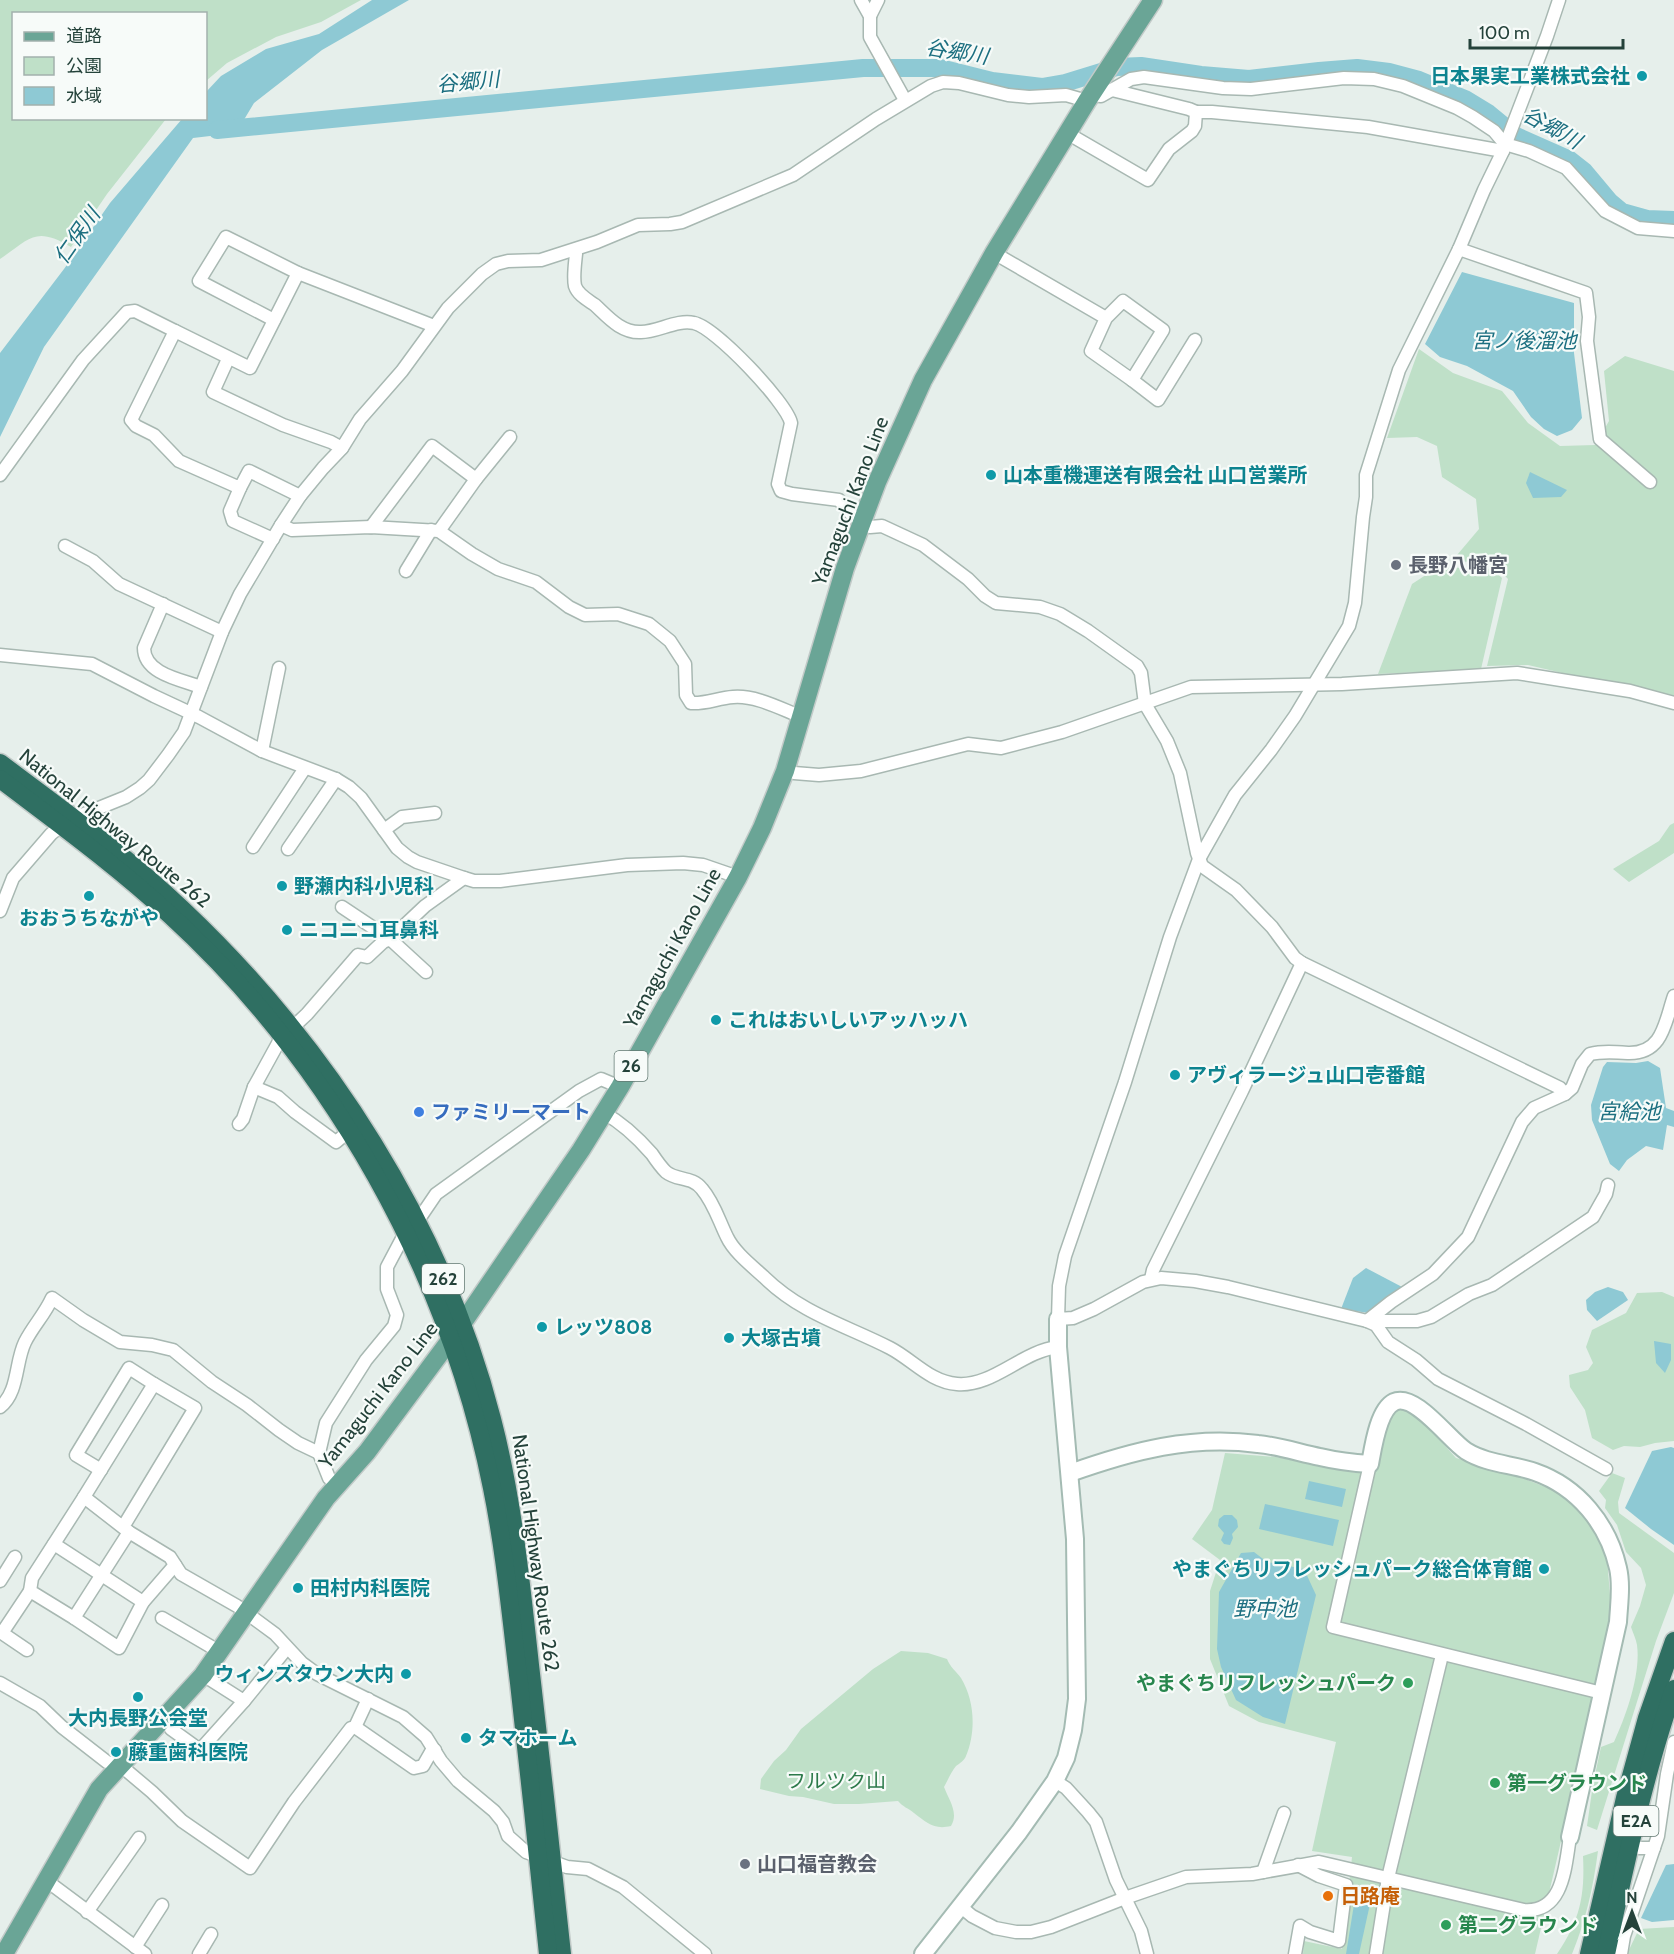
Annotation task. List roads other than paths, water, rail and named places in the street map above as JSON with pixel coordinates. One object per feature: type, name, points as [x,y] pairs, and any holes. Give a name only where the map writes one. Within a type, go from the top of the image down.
[{"type":"highway","name":"National Highway Route 262","points":[[0,763],[67,822]]},
{"type":"highway","name":"National Highway Route 262","points":[[0,779],[67,822],[182,908],[256,985],[411,1228]]},
{"type":"highway","name":"National Highway Route 262","points":[[287,1032],[335,1086],[392,1175],[411,1228],[492,1417],[513,1525],[545,1858],[548,1954]]},
{"type":"highway","name":"E2A","points":[[1589,1954],[1625,1798],[1647,1718],[1674,1641]]},
{"type":"highway","name":"E2A","points":[[1606,1954],[1641,1802],[1674,1689]]},
{"type":"highway","name":"National Highway Route 262","points":[[545,1858],[562,1954]]},
{"type":"main road","name":"Yamaguchi Kano Line","points":[[4,1954],[99,1789],[160,1725],[203,1675],[326,1498],[367,1452],[456,1330],[575,1159],[620,1087],[738,877],[762,828],[785,771],[862,522],[877,482],[923,380],[994,253],[1067,133],[1097,93],[1115,55],[1153,0]]},
{"type":"street","points":[[861,0],[870,16]]},
{"type":"street","points":[[878,0],[870,16],[870,37],[905,100]]},
{"type":"street","points":[[923,1954],[1055,1781],[1066,1758],[1073,1730],[1077,1699],[1075,1539],[1058,1347],[1059,1286],[1065,1256],[1125,1082],[1170,937],[1198,860],[1235,795],[1271,750],[1315,684],[1349,626],[1355,603],[1366,497],[1366,475],[1400,370],[1459,249],[1505,144],[1559,0]]},
{"type":"street","points":[[1097,93],[1131,79],[1144,77],[1223,88],[1251,89],[1344,78],[1374,79],[1403,86],[1457,108],[1494,131],[1505,144]]},
{"type":"street","points":[[0,910],[13,878],[39,847],[67,822],[126,797],[140,788],[168,755],[184,732],[192,715],[222,632],[240,594],[281,525],[300,496],[342,448],[360,419],[402,371],[448,308],[475,280],[496,264],[508,261],[541,260],[638,225],[682,222],[793,175],[905,100],[931,86],[943,82],[959,83],[1008,94],[1039,97],[1097,93],[1196,112],[1368,127],[1505,144],[1566,168],[1605,211],[1638,228],[1674,231]]},
{"type":"street","points":[[1067,133],[1148,180],[1169,149],[1196,126],[1196,112]]},
{"type":"street","points":[[274,320],[200,281],[226,237],[298,273],[434,326]]},
{"type":"street","points":[[1459,249],[1586,293],[1589,317],[1587,341],[1600,439],[1650,482]]},
{"type":"street","points":[[574,250],[575,284],[578,292],[609,319],[621,327],[642,332],[687,321],[697,323],[729,346],[779,402],[790,417],[791,423],[778,484],[781,491],[839,500],[852,515],[870,527],[882,526],[923,545],[996,603],[1040,608],[1060,614],[1137,666],[1141,673],[1145,704],[1167,741],[1180,773],[1198,860],[1202,866],[1236,890],[1272,927],[1295,958],[1560,1088],[1565,1094]]},
{"type":"street","points":[[994,253],[1106,318]]},
{"type":"street","points":[[0,475],[83,360],[127,312],[135,311],[250,368],[298,273]]},
{"type":"street","points":[[1132,380],[1163,330],[1123,301],[1106,318],[1091,351],[1158,400],[1195,340]]},
{"type":"street","points":[[175,332],[131,420],[136,426],[154,435],[179,461],[240,488]]},
{"type":"street","points":[[228,359],[213,392],[283,425],[342,448]]},
{"type":"street","points":[[406,571],[435,530],[510,437]]},
{"type":"street","points":[[371,527],[432,446],[451,458],[476,479]]},
{"type":"street","points":[[273,539],[233,521],[230,512],[249,471],[300,496]]},
{"type":"street","points":[[281,525],[292,530],[371,527],[435,530],[498,569],[536,582],[569,607],[585,615],[618,614],[649,624],[670,641],[685,664],[686,695],[691,703],[703,704],[734,697],[752,699],[802,717]]},
{"type":"street","points":[[65,546],[93,561],[119,584],[222,632]]},
{"type":"street","points":[[163,604],[144,648],[144,654],[150,664],[166,675],[201,687]]},
{"type":"street","points":[[0,655],[92,664],[262,751],[336,779],[361,798],[397,848],[408,857],[464,878],[474,881],[500,881],[627,865],[674,863],[703,865],[738,877]]},
{"type":"street","points":[[262,751],[279,668]]},
{"type":"street","points":[[785,771],[819,776],[861,771],[968,744],[1001,748],[1062,732],[1191,687],[1405,681],[1517,673],[1630,691],[1674,704]]},
{"type":"street","points":[[253,847],[305,768]]},
{"type":"street","points":[[288,849],[336,779]]},
{"type":"street","points":[[384,830],[402,817],[435,813]]},
{"type":"street","points":[[239,1124],[243,1119],[254,1087],[287,1032],[307,1014],[358,955],[367,957],[425,906],[464,878]]},
{"type":"street","points":[[342,907],[390,939],[426,972]]},
{"type":"street","points":[[1151,1280],[1153,1270],[1242,1091],[1302,963]]},
{"type":"street","points":[[1367,1321],[1390,1302],[1433,1274],[1468,1237],[1522,1122],[1534,1108],[1565,1094],[1574,1084],[1582,1064],[1590,1054],[1633,1053],[1649,1049],[1656,1044],[1674,996]]},
{"type":"street","points":[[338,1485],[329,1478],[319,1453],[326,1423],[366,1360],[394,1326],[397,1315],[387,1289],[387,1267],[411,1228],[436,1194],[579,1091],[601,1079],[620,1087]]},
{"type":"street","points":[[254,1087],[278,1097],[336,1142],[349,1131]]},
{"type":"street","points":[[604,1113],[633,1134],[667,1173],[677,1178],[688,1179],[701,1187],[728,1240],[782,1293],[814,1314],[876,1341],[908,1358],[932,1378],[959,1385],[975,1382],[991,1376],[1028,1355],[1047,1348],[1058,1347]]},
{"type":"street","points":[[1367,1321],[1418,1321],[1431,1317],[1469,1294],[1492,1285],[1593,1217],[1606,1194],[1608,1185]]},
{"type":"street","points":[[1058,1319],[1073,1318],[1094,1310],[1143,1282],[1161,1278],[1195,1281],[1367,1321],[1377,1325],[1388,1342],[1438,1378],[1606,1469]]},
{"type":"street","points":[[0,1407],[10,1394],[24,1344],[52,1298],[120,1342],[173,1350],[212,1382],[279,1430],[319,1453]]},
{"type":"street","points":[[74,1618],[101,1576],[195,1408],[129,1368],[76,1455],[100,1470]]},
{"type":"street","points":[[27,1650],[2,1633],[30,1591],[32,1578],[154,1384]]},
{"type":"street","points":[[960,1906],[972,1916],[995,1928],[1031,1932],[1051,1927],[1186,1877],[1263,1872],[1320,1862],[1524,1910],[1535,1911],[1554,1898],[1570,1837],[1618,1622],[1620,1592],[1618,1569],[1606,1535],[1596,1517],[1556,1481],[1515,1465],[1491,1462],[1465,1451],[1420,1408],[1410,1402],[1394,1402],[1381,1419],[1333,1628],[1602,1693]]},
{"type":"street","points":[[1070,1473],[1114,1458],[1180,1443],[1258,1444],[1322,1458],[1370,1464]]},
{"type":"street","points":[[84,1497],[126,1530],[170,1557],[181,1574],[237,1606],[274,1634],[302,1663],[317,1674],[403,1717],[426,1737],[441,1761],[458,1781],[494,1811],[503,1822],[508,1836],[516,1845],[526,1852],[567,1867],[588,1869],[622,1887],[705,1954]]},
{"type":"street","points":[[54,1544],[143,1602]]},
{"type":"street","points":[[0,1581],[15,1557]]},
{"type":"street","points":[[30,1591],[119,1648],[143,1602],[175,1566]]},
{"type":"street","points":[[162,1618],[220,1652]]},
{"type":"street","points":[[171,1729],[200,1750],[287,1648]]},
{"type":"street","points":[[1376,1954],[1388,1878],[1442,1654]]},
{"type":"street","points":[[203,1675],[244,1701]]},
{"type":"street","points":[[0,1683],[40,1706],[62,1727],[107,1762],[120,1765],[182,1821],[250,1868],[294,1802],[351,1728],[356,1727],[368,1699]]},
{"type":"street","points":[[356,1727],[414,1768],[423,1766],[431,1752],[435,1750]]},
{"type":"street","points":[[1621,1954],[1624,1936],[1658,1836],[1674,1742]]},
{"type":"street","points":[[1055,1781],[1066,1788],[1096,1822],[1116,1881],[1141,1931],[1147,1954]]},
{"type":"street","points":[[1263,1872],[1284,1813]]},
{"type":"street","points":[[87,1912],[139,1838]]},
{"type":"street","points":[[1640,1848],[1654,1848]]},
{"type":"street","points":[[1295,1954],[1300,1926],[1310,1932],[1339,1941],[1346,1885],[1319,1876],[1298,1865]]},
{"type":"street","points":[[47,1881],[140,1951],[162,1905]]},
{"type":"street","points":[[199,1954],[211,1934]]},
{"type":"water","points":[[372,0],[409,0],[322,50],[254,103],[236,133],[193,138],[44,347],[0,437],[0,353],[64,269],[110,203],[181,120],[207,120],[207,91],[221,76],[266,49],[319,34]]},
{"type":"water","name":"宮ノ後溜池","points":[[1462,272],[1574,303],[1574,353],[1582,418],[1572,430],[1557,436],[1544,429],[1531,417],[1513,391],[1467,366],[1440,357],[1425,344]]},
{"type":"water","points":[[1530,472],[1567,490],[1561,497],[1533,498],[1526,483]]},
{"type":"water","name":"宮給池","points":[[1648,1061],[1660,1068],[1666,1108],[1674,1111],[1674,1127],[1667,1125],[1663,1150],[1646,1146],[1627,1160],[1619,1171],[1610,1164],[1592,1120],[1591,1105],[1603,1067],[1607,1062]]},
{"type":"water","points":[[1366,1268],[1404,1288],[1369,1313],[1341,1309],[1353,1278]]},
{"type":"water","points":[[1608,1287],[1623,1292],[1628,1300],[1597,1321],[1587,1310],[1586,1300],[1595,1292]]},
{"type":"water","points":[[1654,1341],[1671,1344],[1671,1360],[1665,1373],[1656,1363]]},
{"type":"water","points":[[1674,1448],[1674,1545],[1625,1508],[1652,1451]]},
{"type":"water","points":[[1309,1481],[1346,1489],[1342,1507],[1305,1499]]},
{"type":"water","points":[[1265,1504],[1339,1520],[1333,1546],[1259,1529]]},
{"type":"water","points":[[1224,1515],[1232,1515],[1237,1520],[1238,1527],[1232,1534],[1230,1545],[1224,1544],[1221,1540],[1224,1533],[1218,1526],[1219,1519]]},
{"type":"water","name":"野中池","points":[[1254,1552],[1267,1562],[1304,1569],[1316,1595],[1285,1724],[1263,1717],[1236,1700],[1221,1667],[1217,1649],[1219,1592],[1241,1553]]},
{"type":"water","points":[[1674,1864],[1674,1920],[1652,1922],[1641,1918],[1666,1865]]},
{"type":"water","points":[[1356,1892],[1372,1895],[1359,1954],[1346,1954]]},
{"type":"waterway","name":"谷郷川","points":[[217,130],[863,68],[940,68],[992,81],[1042,87],[1065,83],[1117,67],[1141,66],[1249,79],[1357,68],[1389,72],[1419,80],[1465,99],[1488,113],[1516,136],[1570,160],[1584,171],[1610,202],[1622,212],[1647,219],[1674,220]]},
{"type":"place","name":"日本果実工業株式会社","points":[[1642,76]]},
{"type":"place","name":"山本重機運送有限会社 山口営業所","points":[[991,475]]},
{"type":"place","name":"長野八幡宮","points":[[1396,565]]},
{"type":"place","name":"野瀬内科小児科","points":[[282,886]]},
{"type":"place","name":"おおうちながや","points":[[89,896]]},
{"type":"place","name":"ニコニコ耳鼻科","points":[[287,930]]},
{"type":"place","name":"これはおいしいアッハッハ","points":[[716,1020]]},
{"type":"place","name":"アヴィラージュ山口壱番館","points":[[1175,1075]]},
{"type":"place","name":"ファミリーマート","points":[[419,1112]]},
{"type":"place","name":"レッツ808","points":[[542,1327]]},
{"type":"place","name":"大塚古墳","points":[[729,1338]]},
{"type":"place","name":"やまぐちリフレッシュパーク総合体育館","points":[[1544,1569]]},
{"type":"place","name":"田村内科医院","points":[[298,1588]]},
{"type":"place","name":"ウィンズタウン大内","points":[[406,1674]]},
{"type":"place","name":"やまぐちリフレッシュパーク","points":[[1408,1683]]},
{"type":"place","name":"大内長野公会堂","points":[[138,1697]]},
{"type":"place","name":"タマホーム","points":[[466,1738]]},
{"type":"place","name":"藤重歯科医院","points":[[116,1752]]},
{"type":"place","name":"第一グラウンド","points":[[1495,1783]]},
{"type":"place","name":"山口福音教会","points":[[745,1864]]},
{"type":"place","name":"日路庵","points":[[1328,1896]]},
{"type":"place","name":"第二グラウンド","points":[[1446,1925]]},
{"type":"water label","name":"仁保川","points":[[77,236]]},
{"type":"park label","name":"フルツク山","points":[[836,1781]]}]
